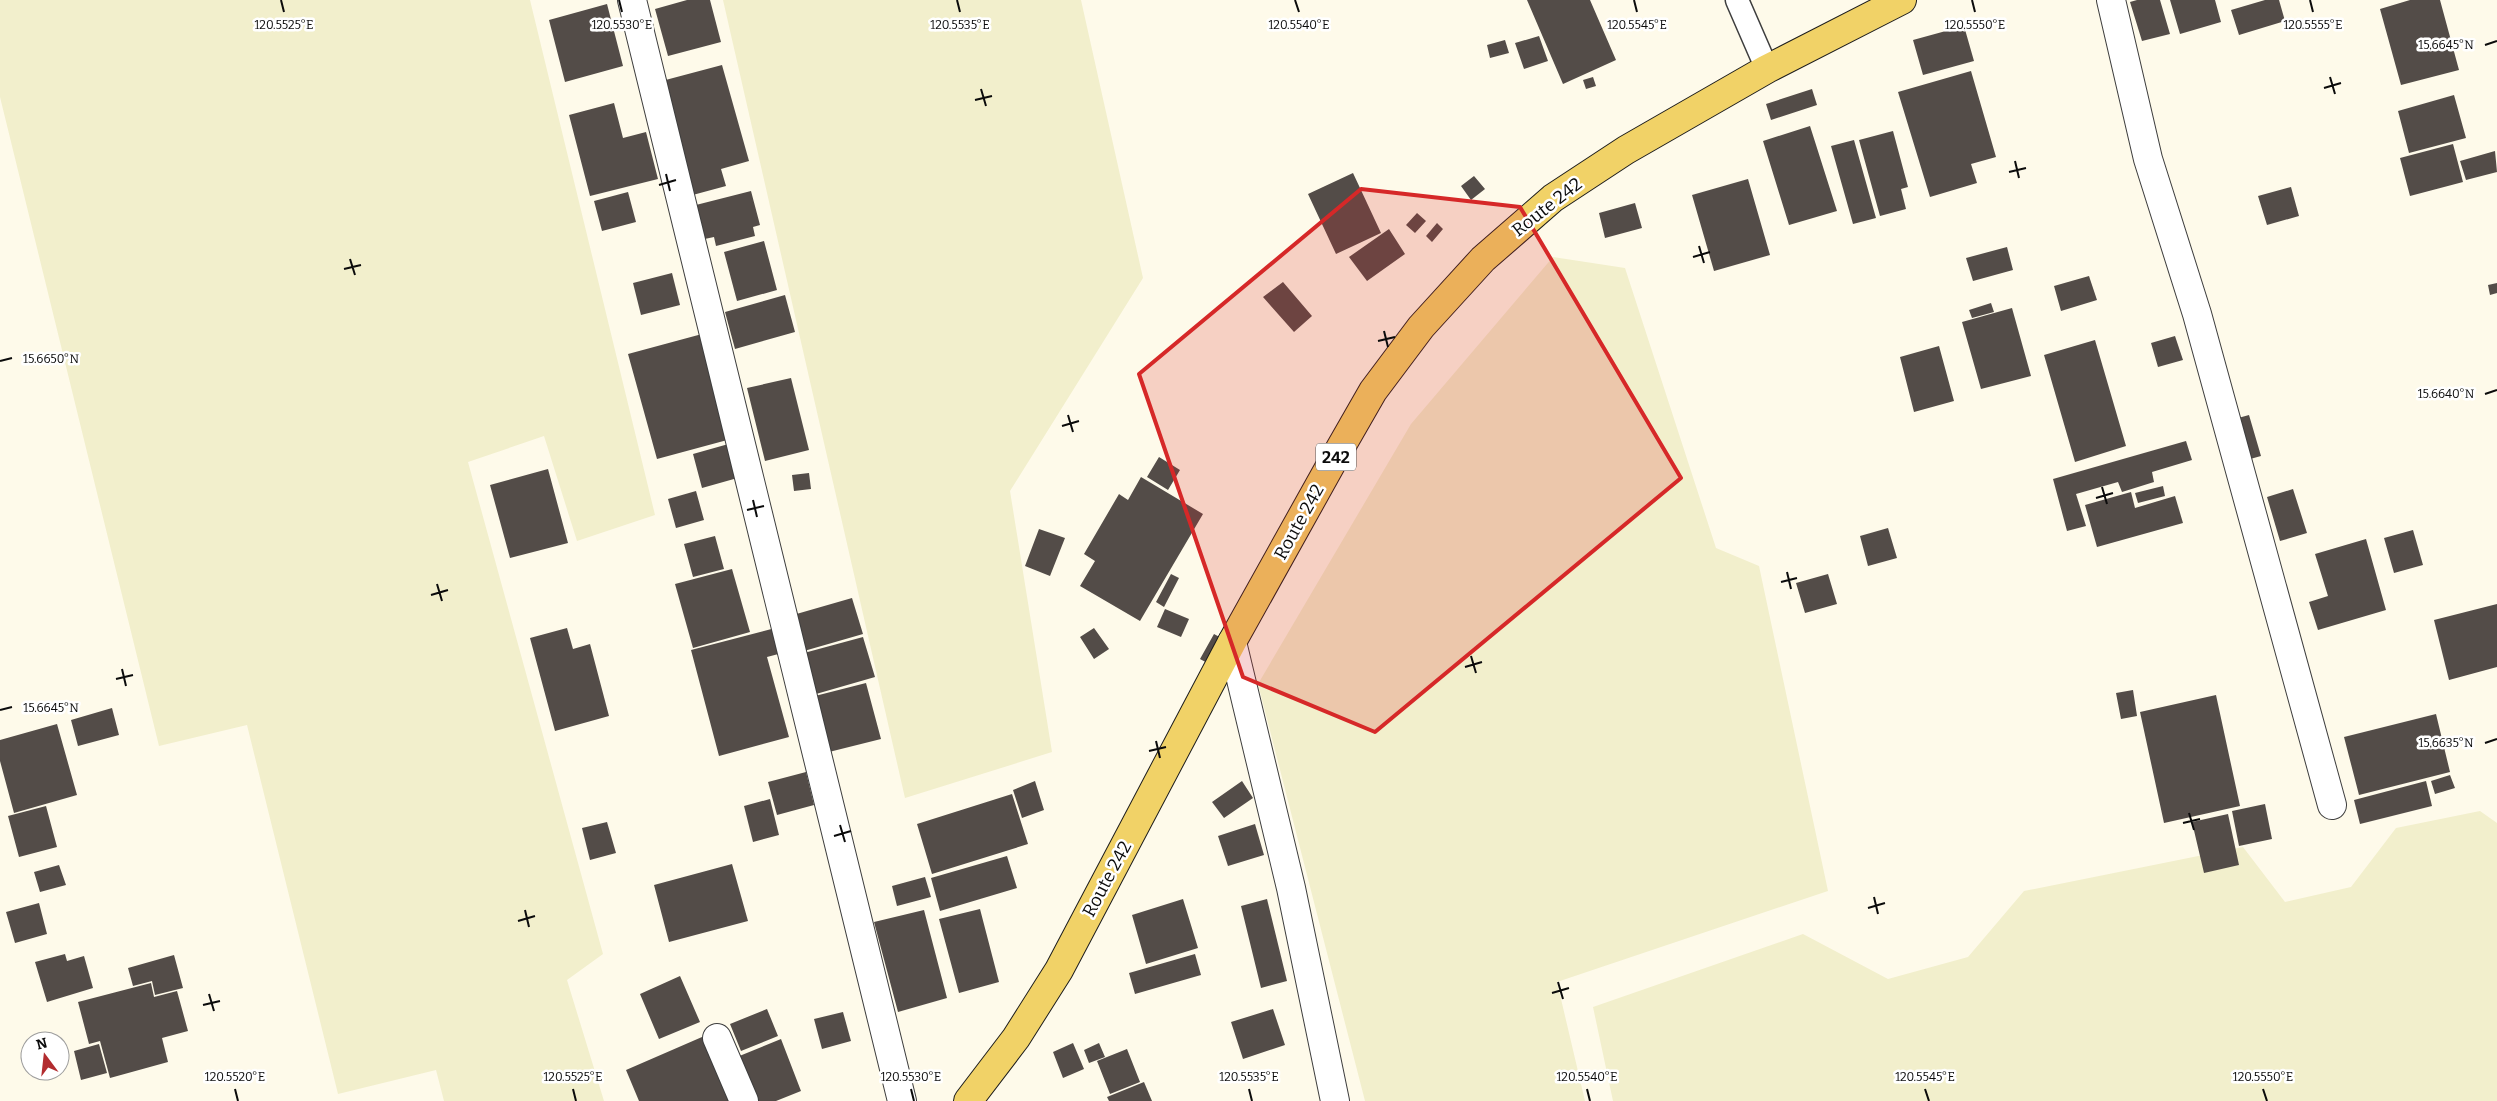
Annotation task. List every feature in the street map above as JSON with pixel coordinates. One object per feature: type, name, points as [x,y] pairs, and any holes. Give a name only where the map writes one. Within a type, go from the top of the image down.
[{"type":"main road","name":"Route 242","points":[[968,1101],[1016,1038],[1059,970],[1232,642],[1373,391],[1421,327],[1483,259],[1553,198],[1626,150],[1767,69],[1902,0]]},
{"type":"street","points":[[632,0],[902,1101]]},
{"type":"street","points":[[2112,0],[2148,159],[2197,314],[2332,805]]},
{"type":"street","points":[[1232,642],[1291,888],[1335,1101]]},
{"type":"street","points":[[717,1038],[744,1101]]},
{"type":"lane","points":[[1737,0],[1767,69]]},
{"type":"highlighted area","points":[[1361,189],[1520,207],[1681,478],[1375,732],[1243,677],[1139,374]]},
{"type":"shaded area","points":[[0,0],[530,0],[655,515],[577,541],[544,436],[468,462],[603,954],[567,980],[604,1101],[444,1101],[436,1070],[338,1094],[247,725],[159,746],[0,97]]},
{"type":"shaded area","points":[[723,0],[1081,0],[1143,278],[1010,491],[1052,752],[905,798]]},
{"type":"shaded area","points":[[1553,257],[1625,268],[1716,548],[1759,566],[1828,891],[1557,982],[1585,1101],[1365,1101],[1258,684],[1411,424]]},
{"type":"shaded area","points":[[2480,811],[2497,823],[2497,1101],[1613,1101],[1593,1007],[1803,934],[1888,979],[1968,957],[2024,891],[2243,847],[2285,902],[2351,887],[2396,828]]},
{"type":"building","points":[[687,0],[710,0],[721,42],[668,56],[655,9]]},
{"type":"building","points":[[1527,0],[1590,0],[1616,60],[1563,84]]},
{"type":"building","points":[[2137,0],[2160,0],[2170,34],[2142,41],[2130,2]]},
{"type":"building","points":[[2170,0],[2215,0],[2221,22],[2180,34]]},
{"type":"building","points":[[2265,0],[2279,0],[2285,21],[2239,35],[2231,10]]},
{"type":"building","points":[[2410,0],[2440,0],[2459,70],[2401,85],[2380,9]]},
{"type":"building","points":[[607,4],[623,66],[565,82],[549,20]]},
{"type":"building","points":[[1964,26],[1974,61],[1923,75],[1913,40]]},
{"type":"building","points":[[1539,36],[1548,61],[1524,69],[1515,43]]},
{"type":"building","points":[[1505,40],[1509,53],[1490,58],[1487,45]]},
{"type":"building","points":[[722,65],[749,161],[721,169],[726,186],[689,196],[658,82]]},
{"type":"building","points":[[1971,71],[1996,157],[1971,164],[1977,183],[1930,197],[1898,92]]},
{"type":"building","points":[[1593,77],[1596,86],[1586,89],[1583,80]]},
{"type":"building","points":[[1812,89],[1817,105],[1771,120],[1766,104]]},
{"type":"building","points":[[2454,95],[2466,138],[2409,153],[2398,111]]},
{"type":"building","points":[[614,103],[623,138],[646,132],[658,179],[590,196],[569,115]]},
{"type":"building","points":[[1810,126],[1837,211],[1789,225],[1763,141]]},
{"type":"building","points":[[1893,131],[1908,187],[1901,189],[1906,209],[1880,216],[1859,140]]},
{"type":"building","points":[[1854,140],[1876,218],[1853,224],[1831,146]]},
{"type":"building","points":[[2453,144],[2463,182],[2410,196],[2400,158]]},
{"type":"building","points":[[2495,151],[2497,172],[2466,180],[2460,161]]},
{"type":"building","points":[[1353,173],[1381,233],[1336,254],[1308,194]]},
{"type":"building","points":[[1474,176],[1485,189],[1471,200],[1461,186]]},
{"type":"building","points":[[1748,179],[1770,255],[1714,271],[1692,195]]},
{"type":"building","points":[[2291,187],[2299,216],[2267,225],[2258,196]]},
{"type":"building","points":[[751,191],[760,225],[753,227],[755,236],[716,246],[714,237],[700,240],[692,206]]},
{"type":"building","points":[[628,192],[636,222],[602,231],[594,201]]},
{"type":"building","points":[[1635,203],[1642,228],[1605,238],[1599,213]]},
{"type":"building","points":[[1417,213],[1426,221],[1415,233],[1406,225]]},
{"type":"building","points":[[1437,223],[1443,229],[1432,242],[1426,236]]},
{"type":"building","points":[[1389,229],[1405,254],[1367,281],[1349,257]]},
{"type":"building","points":[[764,241],[777,290],[737,301],[724,252]]},
{"type":"building","points":[[2007,247],[2013,270],[1973,281],[1966,258]]},
{"type":"building","points":[[672,273],[680,305],[641,315],[633,283]]},
{"type":"building","points":[[2089,276],[2097,300],[2061,311],[2054,286]]},
{"type":"building","points":[[1283,282],[1312,316],[1294,332],[1263,297]]},
{"type":"building","points":[[2497,283],[2497,293],[2490,295],[2488,285]]},
{"type":"building","points":[[785,295],[795,332],[735,349],[725,312]]},
{"type":"building","points":[[1991,303],[1994,312],[1972,318],[1969,310]]},
{"type":"building","points":[[2012,308],[2031,376],[1981,389],[1962,322]]},
{"type":"building","points":[[702,334],[731,439],[657,459],[628,354]]},
{"type":"building","points":[[2175,336],[2183,360],[2158,367],[2151,343]]},
{"type":"building","points":[[2095,340],[2126,446],[2075,462],[2044,355]]},
{"type":"building","points":[[1939,346],[1954,401],[1914,412],[1900,357]]},
{"type":"building","points":[[791,378],[809,450],[765,461],[747,388]]},
{"type":"building","points":[[2249,415],[2261,456],[2243,461],[2231,420]]},
{"type":"building","points":[[2186,441],[2192,460],[2152,472],[2154,482],[2122,492],[2118,482],[2076,494],[2086,526],[2067,531],[2053,479]]},
{"type":"building","points":[[732,443],[741,477],[702,488],[693,454]]},
{"type":"building","points":[[1159,457],[1180,470],[1168,490],[1147,477]]},
{"type":"building","points":[[548,469],[568,543],[510,558],[490,485]]},
{"type":"building","points":[[809,473],[811,489],[794,491],[792,475]]},
{"type":"building","points":[[1141,477],[1203,514],[1140,621],[1080,586],[1095,561],[1084,554],[1119,494],[1128,500]]},
{"type":"building","points":[[2163,486],[2165,496],[2138,503],[2135,493]]},
{"type":"building","points":[[2293,489],[2307,533],[2280,541],[2267,497]]},
{"type":"building","points":[[696,491],[704,520],[676,528],[668,499]]},
{"type":"building","points":[[2131,492],[2135,508],[2175,496],[2183,523],[2097,547],[2085,505]]},
{"type":"building","points":[[1888,528],[1897,558],[1868,566],[1860,536]]},
{"type":"building","points":[[1039,529],[1065,538],[1050,576],[1025,566]]},
{"type":"building","points":[[2413,530],[2423,565],[2394,573],[2384,538]]},
{"type":"building","points":[[715,536],[724,569],[693,577],[684,544]]},
{"type":"building","points":[[2366,539],[2386,610],[2318,630],[2309,602],[2328,596],[2315,554]]},
{"type":"building","points":[[732,569],[750,632],[693,648],[675,584]]},
{"type":"building","points":[[1171,574],[1179,578],[1164,607],[1156,602]]},
{"type":"building","points":[[1828,574],[1837,604],[1805,613],[1796,583]]},
{"type":"building","points":[[852,598],[863,634],[804,651],[793,615]]},
{"type":"building","points":[[2497,604],[2497,667],[2449,680],[2434,620]]},
{"type":"building","points":[[1165,609],[1189,619],[1181,637],[1157,627]]},
{"type":"building","points":[[779,627],[786,652],[767,657],[789,737],[719,756],[691,650]]},
{"type":"building","points":[[567,628],[573,649],[590,644],[609,716],[555,731],[530,638]]},
{"type":"building","points":[[1094,628],[1109,649],[1094,659],[1080,637]]},
{"type":"building","points":[[1214,634],[1225,640],[1211,665],[1200,659]]},
{"type":"building","points":[[863,637],[875,677],[816,694],[804,653]]},
{"type":"building","points":[[866,683],[881,739],[829,752],[815,696]]},
{"type":"building","points":[[2133,690],[2137,716],[2121,719],[2116,693]]},
{"type":"building","points":[[2216,695],[2240,806],[2164,823],[2140,712]]},
{"type":"building","points":[[112,708],[119,735],[78,746],[71,720]]},
{"type":"building","points":[[2436,714],[2450,772],[2359,795],[2344,737]]},
{"type":"building","points":[[57,724],[77,795],[14,813],[0,761],[0,740]]},
{"type":"building","points":[[806,772],[814,805],[777,815],[768,782]]},
{"type":"building","points":[[2450,775],[2455,788],[2435,794],[2431,781]]},
{"type":"building","points":[[1035,781],[1044,810],[1022,818],[1013,790]]},
{"type":"building","points":[[1242,781],[1253,798],[1224,818],[1212,802]]},
{"type":"building","points":[[2426,781],[2432,806],[2360,824],[2354,800]]},
{"type":"building","points":[[1012,794],[1028,844],[932,874],[917,824]]},
{"type":"building","points":[[770,799],[779,835],[753,842],[744,806]]},
{"type":"building","points":[[2265,804],[2272,839],[2239,846],[2232,811]]},
{"type":"building","points":[[46,806],[57,847],[19,857],[8,816]]},
{"type":"building","points":[[2228,814],[2239,865],[2204,873],[2192,822]]},
{"type":"building","points":[[607,822],[616,853],[590,860],[582,828]]},
{"type":"building","points":[[1255,824],[1264,855],[1228,866],[1218,836]]},
{"type":"building","points":[[1007,856],[1017,888],[940,911],[931,878]]},
{"type":"building","points":[[732,864],[748,921],[669,942],[654,885]]},
{"type":"building","points":[[59,865],[66,885],[40,892],[34,872]]},
{"type":"building","points":[[925,877],[931,897],[897,906],[892,886]]},
{"type":"building","points":[[1183,899],[1198,948],[1146,964],[1132,915]]},
{"type":"building","points":[[1267,899],[1287,981],[1261,988],[1241,906]]},
{"type":"building","points":[[39,903],[47,934],[15,943],[6,912]]},
{"type":"building","points":[[980,909],[999,982],[959,993],[939,919]]},
{"type":"building","points":[[924,910],[947,998],[898,1012],[874,922]]},
{"type":"building","points":[[65,954],[67,961],[84,956],[93,988],[47,1002],[35,962]]},
{"type":"building","points":[[1195,954],[1201,975],[1135,994],[1129,973]]},
{"type":"building","points":[[174,955],[183,988],[155,995],[152,981],[133,986],[128,968]]},
{"type":"building","points":[[680,976],[700,1022],[659,1039],[640,994]]},
{"type":"building","points":[[151,983],[154,997],[177,991],[188,1031],[162,1038],[168,1062],[110,1078],[100,1041],[89,1044],[78,1002]]},
{"type":"building","points":[[767,1009],[778,1036],[741,1051],[730,1024]]},
{"type":"building","points":[[1273,1009],[1285,1045],[1243,1059],[1231,1022]]},
{"type":"building","points":[[843,1012],[851,1041],[822,1049],[814,1019]]},
{"type":"building","points":[[702,1037],[729,1101],[639,1101],[626,1070]]},
{"type":"building","points":[[781,1039],[801,1091],[776,1101],[755,1101],[737,1057]]},
{"type":"building","points":[[1073,1043],[1084,1069],[1063,1078],[1053,1052]]},
{"type":"building","points":[[1099,1043],[1105,1057],[1089,1063],[1084,1050]]},
{"type":"building","points":[[99,1044],[107,1073],[81,1080],[74,1051]]},
{"type":"building","points":[[1127,1049],[1140,1082],[1110,1094],[1097,1061]]},
{"type":"building","points":[[1144,1082],[1152,1101],[1109,1101],[1107,1097]]}]
